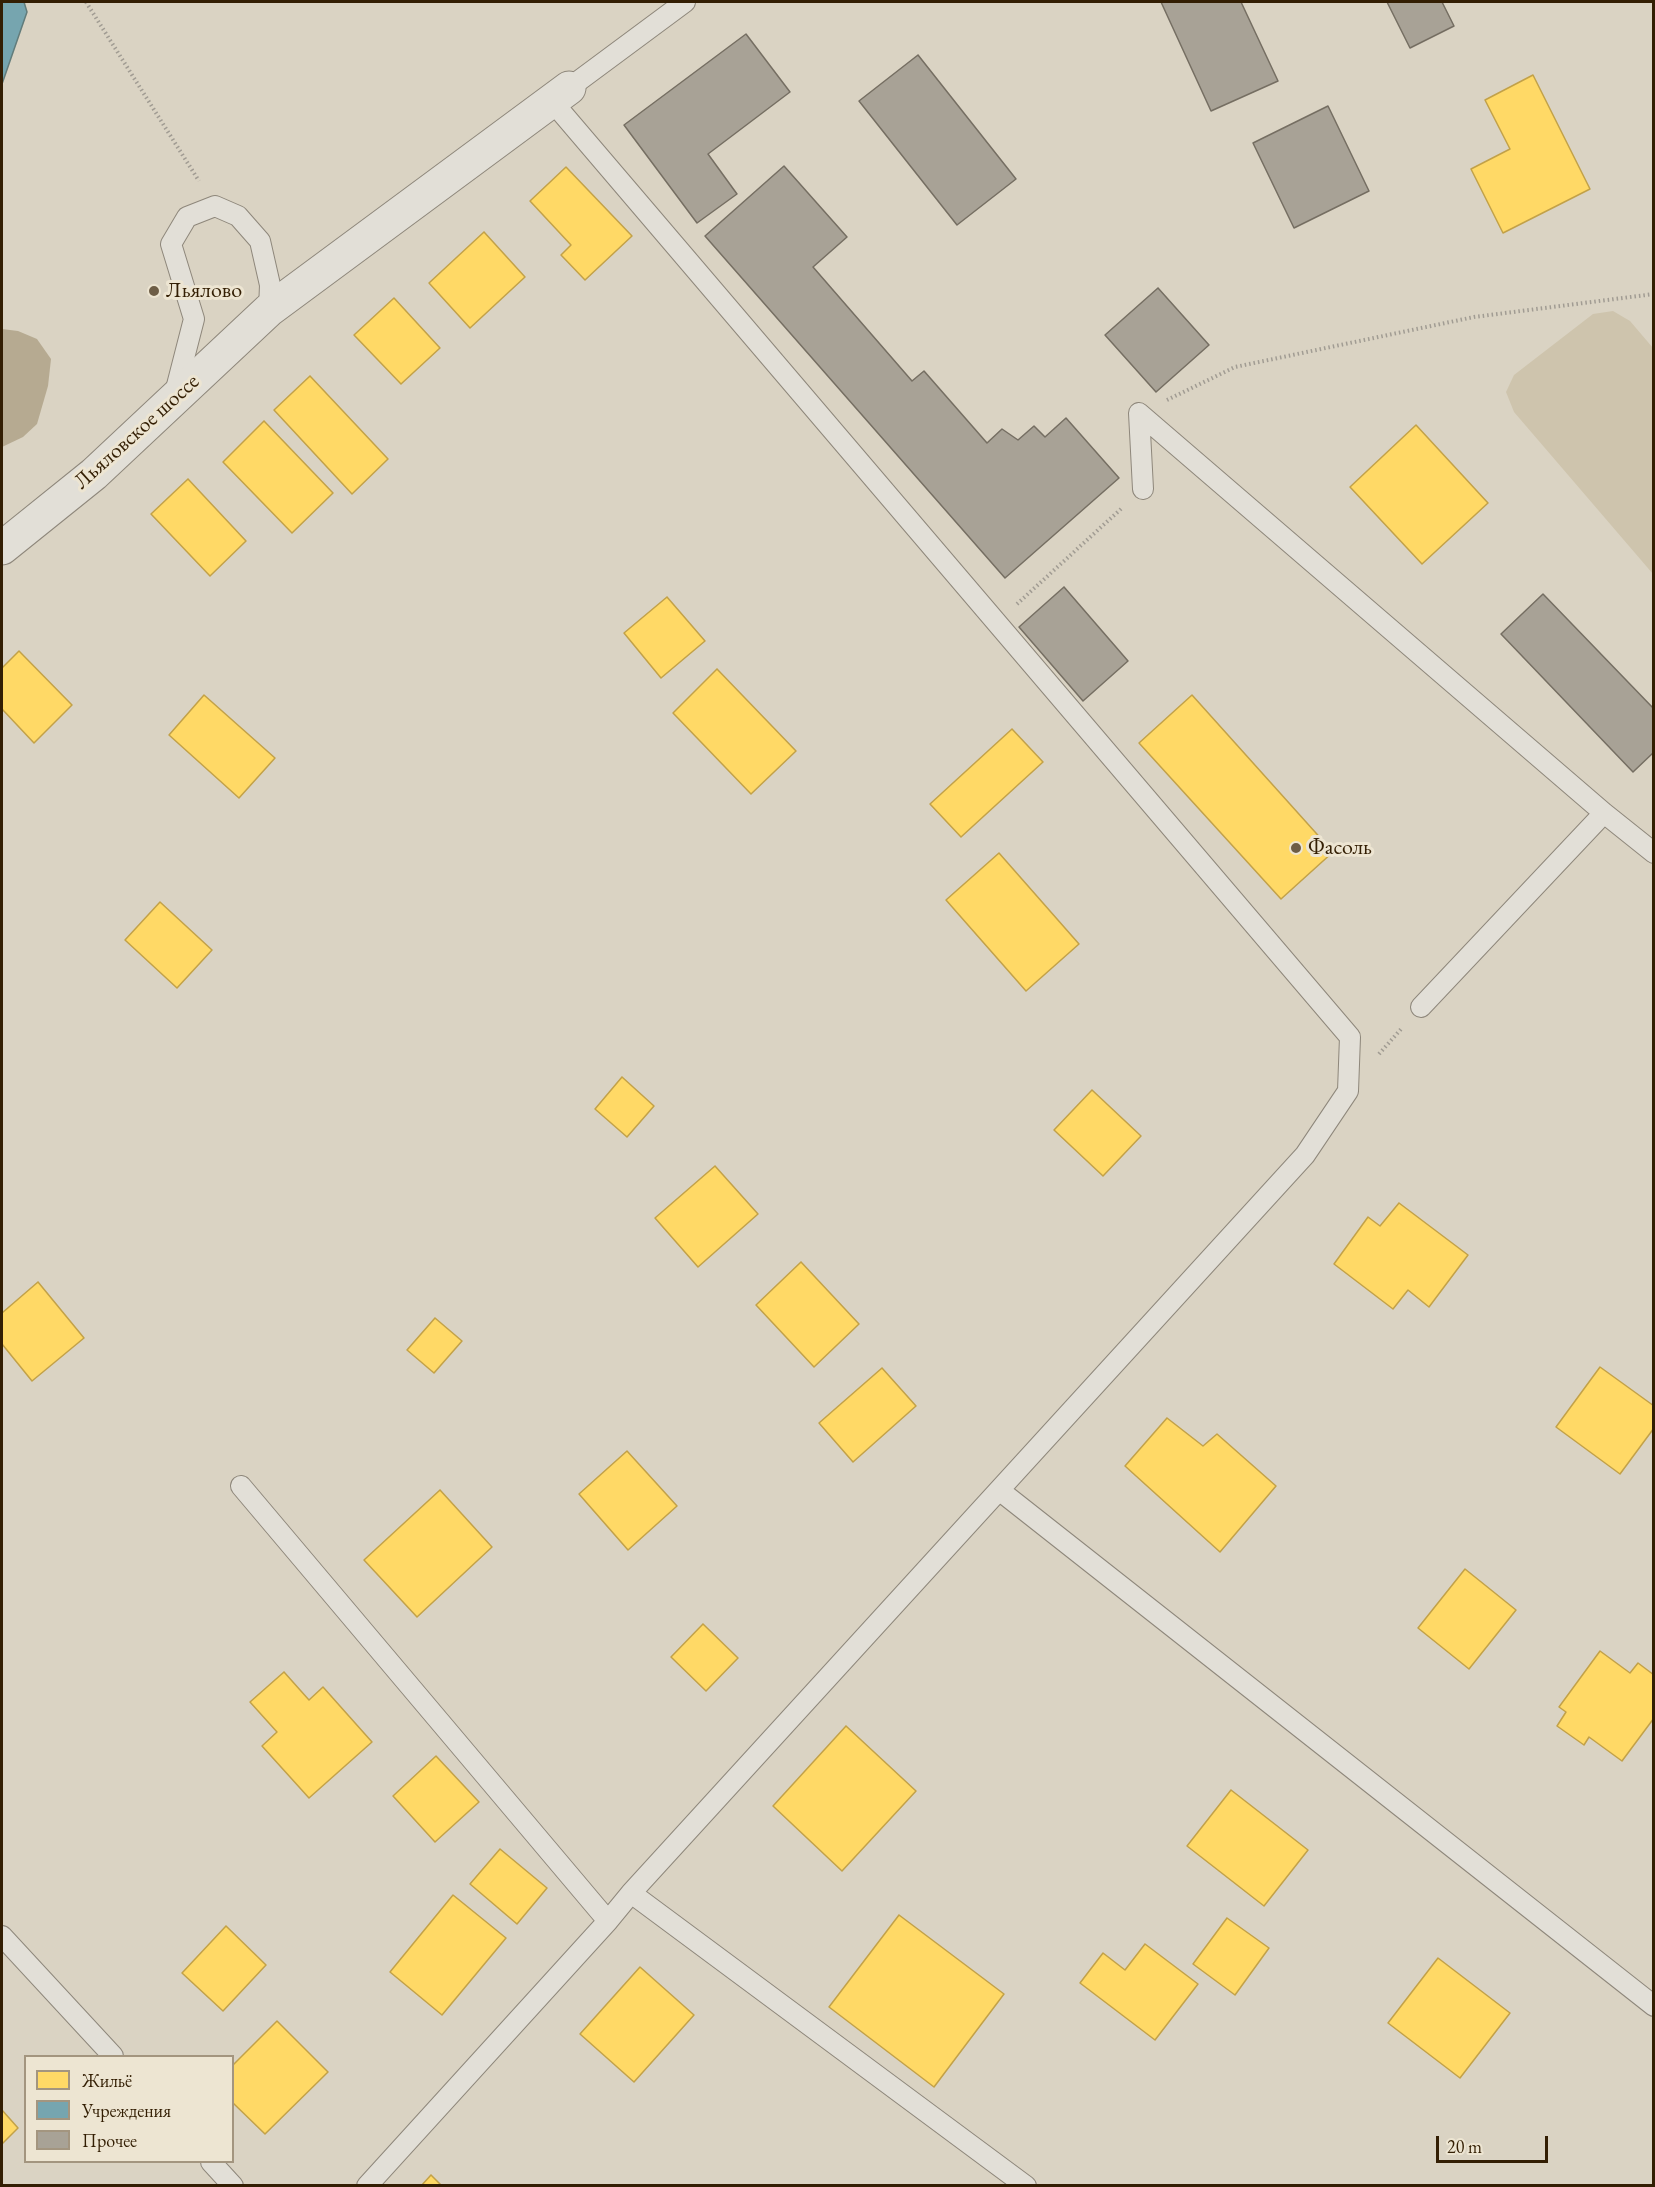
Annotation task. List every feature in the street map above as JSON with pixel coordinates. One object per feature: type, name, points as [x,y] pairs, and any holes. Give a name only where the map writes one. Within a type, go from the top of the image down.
[{"type":"street","name":"Льяловское шоссе","points":[[2,548],[94,474],[269,310],[560,94]]},
{"type":"lane","points":[[367,2186],[631,1893],[1305,1155],[1348,1091],[1350,1037],[997,623],[560,94],[685,2]]},
{"type":"lane","points":[[174,399],[194,319],[171,244],[187,217],[215,206],[238,216],[260,241],[270,285],[269,310]]},
{"type":"lane","points":[[1139,413],[1143,489]]},
{"type":"lane","points":[[1139,413],[1653,853]]},
{"type":"lane","points":[[1421,1007],[1604,813]]},
{"type":"lane","points":[[241,1486],[608,1921]]},
{"type":"lane","points":[[999,1490],[1653,2006]]},
{"type":"lane","points":[[631,1893],[1026,2186]]},
{"type":"lane","points":[[2,1936],[112,2055]]},
{"type":"lane","points":[[212,2163],[233,2186]]},
{"type":"path","points":[[86,2],[215,206]]},
{"type":"path","points":[[1139,413],[1235,367],[1474,317],[1653,294]]},
{"type":"path","points":[[997,623],[1143,489]]},
{"type":"path","points":[[1348,1091],[1421,1007]]},
{"type":"shaded area","points":[[1613,311],[1630,321],[1653,348],[1653,574],[1514,412],[1506,392],[1514,375],[1593,314]]},
{"type":"shaded area","points":[[2,329],[18,331],[37,339],[51,359],[48,386],[37,424],[23,437],[2,447]]},
{"type":"building: Жильё","points":[[1533,75],[1590,189],[1503,233],[1471,169],[1510,149],[1485,100]]},
{"type":"building: Жильё","points":[[566,167],[632,236],[585,280],[561,255],[571,245],[530,201]]},
{"type":"building: Жильё","points":[[484,232],[525,277],[470,328],[429,283]]},
{"type":"building: Жильё","points":[[394,298],[440,348],[401,384],[354,335]]},
{"type":"building: Жильё","points":[[310,376],[388,459],[352,494],[274,410]]},
{"type":"building: Жильё","points":[[264,421],[333,493],[292,533],[223,462]]},
{"type":"building: Жильё","points":[[1416,425],[1488,503],[1422,564],[1350,487]]},
{"type":"building: Жильё","points":[[188,479],[246,541],[210,576],[151,514]]},
{"type":"building: Жильё","points":[[667,597],[705,641],[661,678],[624,633]]},
{"type":"building: Жильё","points":[[19,651],[72,705],[34,743],[2,709],[2,668]]},
{"type":"building: Жильё","points":[[717,669],[796,751],[751,794],[673,713]]},
{"type":"building: Жильё","points":[[204,695],[275,758],[239,798],[169,735]]},
{"type":"building: Жильё","points":[[1192,695],[1333,852],[1281,899],[1139,743]]},
{"type":"building: Жильё","points":[[1012,729],[1043,762],[961,837],[930,804]]},
{"type":"building: Жильё","points":[[999,853],[1079,944],[1026,991],[946,900]]},
{"type":"building: Жильё","points":[[160,902],[212,950],[177,988],[125,940]]},
{"type":"building: Жильё","points":[[622,1077],[654,1106],[627,1137],[595,1109]]},
{"type":"building: Жильё","points":[[1092,1090],[1141,1136],[1103,1176],[1054,1130]]},
{"type":"building: Жильё","points":[[715,1166],[758,1214],[698,1267],[655,1218]]},
{"type":"building: Жильё","points":[[1399,1203],[1468,1255],[1429,1307],[1408,1290],[1393,1309],[1334,1264],[1368,1217],[1380,1226]]},
{"type":"building: Жильё","points":[[801,1262],[859,1324],[814,1367],[756,1305]]},
{"type":"building: Жильё","points":[[38,1282],[84,1338],[32,1381],[2,1344],[2,1313]]},
{"type":"building: Жильё","points":[[435,1318],[462,1341],[434,1373],[407,1350]]},
{"type":"building: Жильё","points":[[1600,1367],[1654,1406],[1654,1428],[1620,1474],[1556,1427]]},
{"type":"building: Жильё","points":[[882,1368],[916,1406],[853,1462],[819,1423]]},
{"type":"building: Жильё","points":[[1167,1418],[1203,1446],[1217,1434],[1276,1486],[1220,1552],[1125,1466]]},
{"type":"building: Жильё","points":[[627,1451],[677,1506],[628,1550],[579,1494]]},
{"type":"building: Жильё","points":[[440,1490],[492,1547],[417,1617],[364,1560]]},
{"type":"building: Жильё","points":[[1465,1569],[1516,1610],[1469,1669],[1418,1628]]},
{"type":"building: Жильё","points":[[703,1624],[738,1658],[706,1691],[671,1657]]},
{"type":"building: Жильё","points":[[1600,1651],[1630,1673],[1638,1663],[1654,1675],[1654,1718],[1622,1761],[1589,1737],[1584,1745],[1557,1726],[1566,1712],[1559,1707]]},
{"type":"building: Жильё","points":[[284,1672],[309,1700],[323,1687],[372,1742],[309,1798],[262,1746],[277,1732],[250,1702]]},
{"type":"building: Жильё","points":[[846,1726],[916,1791],[842,1871],[773,1806]]},
{"type":"building: Жильё","points":[[436,1756],[479,1802],[435,1842],[393,1796]]},
{"type":"building: Жильё","points":[[1231,1790],[1308,1850],[1264,1906],[1187,1846]]},
{"type":"building: Жильё","points":[[500,1849],[547,1888],[517,1924],[470,1884]]},
{"type":"building: Жильё","points":[[453,1895],[506,1938],[442,2015],[390,1972]]},
{"type":"building: Жильё","points":[[899,1915],[1004,1994],[934,2087],[829,2007]]},
{"type":"building: Жильё","points":[[1227,1918],[1269,1948],[1235,1995],[1193,1964]]},
{"type":"building: Жильё","points":[[226,1926],[266,1965],[223,2011],[182,1973]]},
{"type":"building: Жильё","points":[[1145,1944],[1198,1984],[1155,2040],[1080,1983],[1103,1953],[1125,1970]]},
{"type":"building: Жильё","points":[[1438,1958],[1510,2013],[1460,2078],[1388,2023]]},
{"type":"building: Жильё","points":[[640,1967],[694,2015],[634,2082],[580,2034]]},
{"type":"building: Жильё","points":[[277,2021],[328,2072],[265,2134],[234,2104],[234,2064]]},
{"type":"building: Жильё","points":[[2,2110],[18,2128],[2,2144]]},
{"type":"building: Жильё","points":[[431,2175],[442,2186],[421,2186]]},
{"type":"building: Учреждения","points":[[2,2],[24,2],[27,12],[2,84]]},
{"type":"building: Прочее","points":[[1161,2],[1241,2],[1278,81],[1211,111]]},
{"type":"building: Прочее","points":[[1387,2],[1442,2],[1454,26],[1410,48]]},
{"type":"building: Прочее","points":[[746,34],[790,92],[708,154],[737,194],[697,223],[624,125]]},
{"type":"building: Прочее","points":[[918,55],[1016,179],[957,225],[859,101]]},
{"type":"building: Прочее","points":[[1328,106],[1369,191],[1294,228],[1253,143]]},
{"type":"building: Прочее","points":[[784,166],[847,237],[813,267],[912,381],[924,371],[987,443],[1002,429],[1018,440],[1034,426],[1045,437],[1066,418],[1119,478],[1005,578],[705,236]]},
{"type":"building: Прочее","points":[[1158,288],[1209,345],[1156,392],[1105,335]]},
{"type":"building: Прочее","points":[[1064,587],[1128,661],[1083,701],[1019,627]]},
{"type":"building: Прочее","points":[[1543,594],[1654,709],[1654,752],[1633,772],[1501,634]]},
{"type":"place","name":"Льялово","points":[[154,291]]},
{"type":"place","name":"Фасоль","points":[[1296,848]]}]
